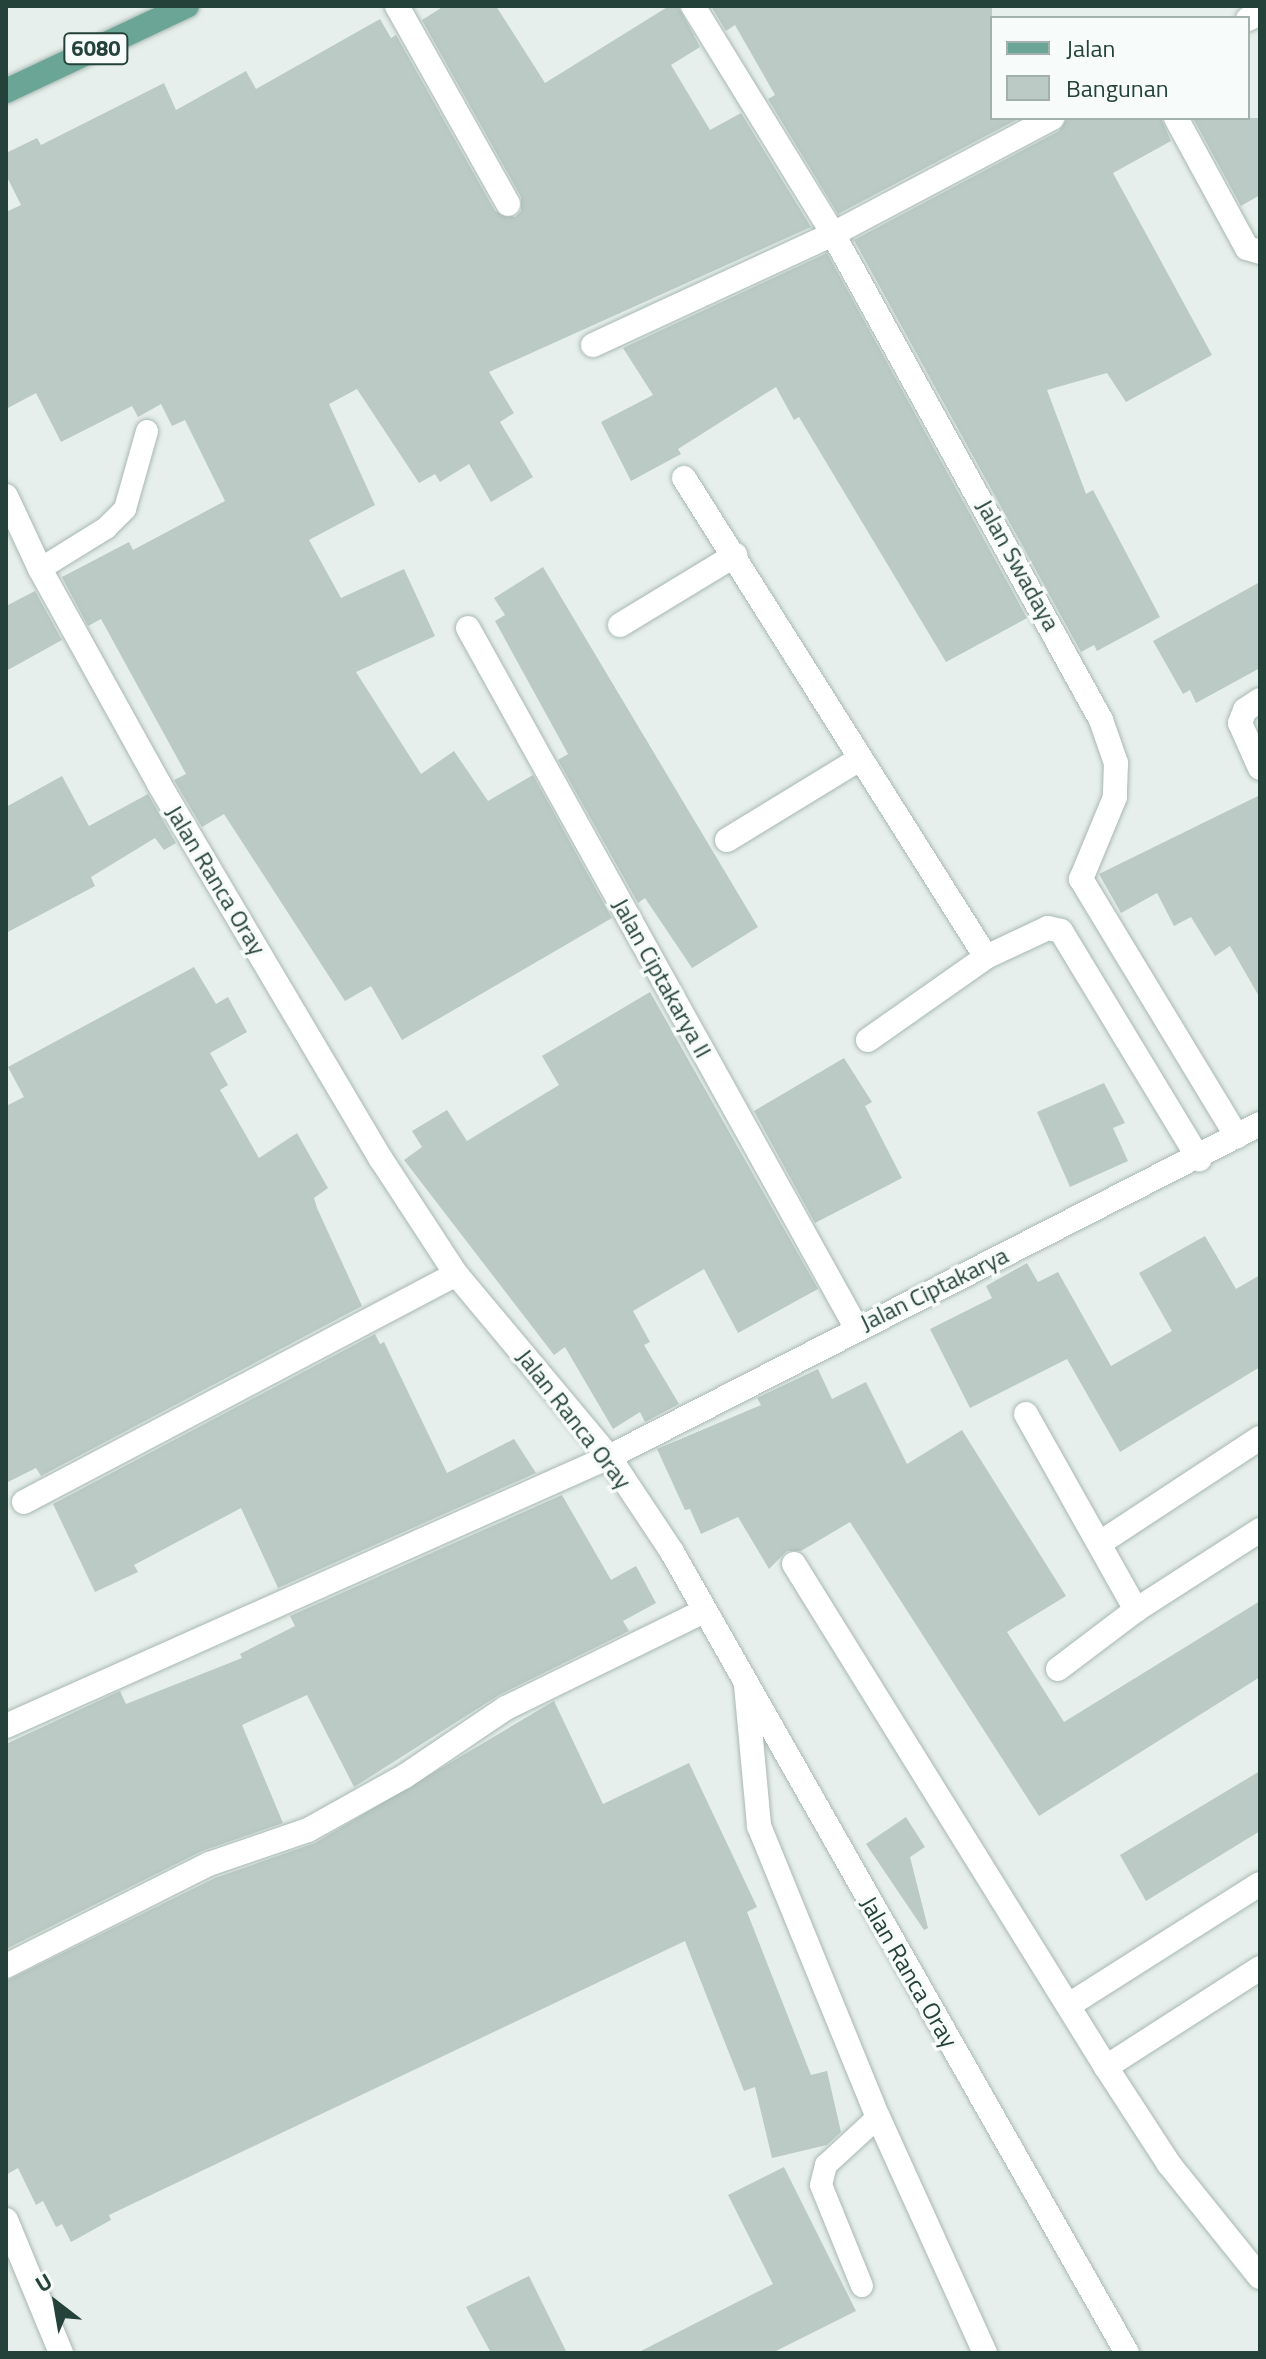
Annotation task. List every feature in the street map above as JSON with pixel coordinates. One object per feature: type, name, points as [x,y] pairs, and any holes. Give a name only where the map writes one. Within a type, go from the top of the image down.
[{"type":"main road","name":"6080","points":[[6,91],[187,6]]},
{"type":"street","points":[[397,6],[508,204]]},
{"type":"street","name":"Jalan Swadaya","points":[[693,6],[833,234],[1101,720],[1116,763],[1115,797],[1081,879],[1237,1137]]},
{"type":"street","points":[[593,345],[833,234],[1048,120]]},
{"type":"street","points":[[1177,120],[1247,248],[1260,252]]},
{"type":"street","points":[[684,478],[735,555],[858,760],[986,957]]},
{"type":"street","name":"Jalan Ranca Oray","points":[[6,496],[40,569],[215,878],[381,1159],[456,1274],[609,1457],[704,1611],[1127,2353]]},
{"type":"street","points":[[620,625],[735,555]]},
{"type":"street","name":"Jalan Ciptakarya II","points":[[468,628],[856,1327]]},
{"type":"street","points":[[1260,700],[1245,710],[1240,723],[1260,768]]},
{"type":"street","points":[[727,840],[858,760]]},
{"type":"street","points":[[868,1040],[986,957],[1045,930],[1061,931],[1199,1159]]},
{"type":"street","name":"Jalan Ciptakarya","points":[[6,1726],[609,1457],[856,1327],[1199,1159],[1260,1124]]},
{"type":"street","points":[[24,1502],[456,1274]]},
{"type":"street","points":[[1026,1414],[1136,1610]]},
{"type":"street","points":[[1100,1543],[1260,1438]]},
{"type":"street","points":[[1058,1669],[1136,1610],[1260,1530]]},
{"type":"street","points":[[794,1564],[1169,2164],[1260,2277]]},
{"type":"street","points":[[6,1966],[209,1864],[308,1830],[405,1776],[506,1708],[704,1611]]},
{"type":"street","points":[[746,1685],[759,1826],[878,2117],[985,2353]]},
{"type":"street","points":[[1069,2005],[1260,1884]]},
{"type":"street","points":[[1106,2067],[1260,1968]]},
{"type":"street","points":[[6,2220],[61,2353]]},
{"type":"lane","points":[[40,569],[106,528],[125,509],[147,431]]},
{"type":"lane","points":[[862,2286],[821,2185],[826,2165],[878,2117]]},
{"type":"building","points":[[444,6],[496,6],[545,83],[669,6],[678,6],[700,47],[671,65],[710,130],[741,113],[811,227],[489,372],[514,413],[500,422],[533,477],[491,502],[469,464],[440,482],[435,474],[419,483],[357,389],[329,404],[375,505],[309,540],[341,598],[404,569],[435,636],[356,672],[421,774],[454,751],[488,801],[533,775],[612,918],[402,1040],[371,986],[345,1001],[224,814],[202,827],[174,780],[186,774],[101,619],[88,626],[62,577],[129,542],[133,550],[225,501],[185,420],[172,426],[161,404],[138,417],[132,406],[61,442],[36,393],[6,409],[6,212],[21,205],[6,175],[6,153],[37,138],[41,145],[164,83],[176,110],[246,71],[256,89],[380,19],[391,38],[396,35],[495,211],[515,217],[521,211],[521,197],[422,20]]},
{"type":"building","points":[[711,6],[992,6],[990,120],[1016,120],[838,214],[768,99],[775,95],[735,25],[726,31]]},
{"type":"building","points":[[1260,118],[1260,195],[1241,206],[1194,120]]},
{"type":"building","points":[[1066,120],[1162,120],[1171,141],[1113,173],[1212,355],[1126,402],[1107,373],[1047,390],[1086,494],[1093,490],[1160,617],[1097,651],[1094,645],[1081,652],[854,240],[1059,131]]},
{"type":"building","points":[[827,253],[1027,618],[946,662],[799,417],[794,420],[776,387],[678,449],[681,454],[631,481],[601,422],[653,395],[623,348]]},
{"type":"building","points":[[543,567],[758,927],[692,968],[645,898],[638,903],[558,760],[568,754],[495,621],[505,615],[494,598]]},
{"type":"building","points":[[1260,582],[1260,668],[1196,703],[1190,690],[1183,694],[1153,641]]},
{"type":"building","points":[[35,591],[62,640],[6,671],[6,606]]},
{"type":"building","points":[[62,776],[89,826],[148,794],[176,843],[164,850],[155,838],[91,877],[95,886],[6,933],[6,807]]},
{"type":"building","points":[[1260,795],[1260,998],[1230,946],[1215,956],[1191,917],[1174,926],[1157,893],[1121,913],[1099,874]]},
{"type":"building","points":[[194,967],[216,1004],[228,997],[247,1032],[210,1053],[228,1085],[220,1090],[259,1158],[297,1133],[328,1188],[314,1198],[362,1306],[41,1476],[36,1468],[6,1483],[6,1106],[24,1097],[8,1067]]},
{"type":"building","points":[[650,992],[818,1289],[738,1333],[704,1269],[633,1311],[650,1342],[644,1345],[679,1404],[645,1422],[640,1412],[613,1429],[565,1347],[554,1355],[404,1160],[422,1147],[412,1131],[447,1110],[467,1141],[559,1085],[542,1056]]},
{"type":"building","points":[[844,1058],[872,1102],[865,1106],[902,1178],[815,1223],[754,1111]]},
{"type":"building","points":[[1104,1083],[1125,1123],[1113,1128],[1128,1161],[1070,1187],[1037,1112]]},
{"type":"building","points":[[1205,1236],[1236,1289],[1260,1275],[1260,1367],[1120,1452],[1067,1359],[970,1408],[930,1329],[992,1298],[986,1286],[1027,1263],[1038,1282],[1058,1272],[1111,1366],[1172,1331],[1139,1273]]},
{"type":"building","points":[[375,1334],[380,1344],[384,1342],[447,1473],[514,1439],[536,1473],[278,1588],[241,1508],[134,1565],[138,1572],[95,1592],[53,1504]]},
{"type":"building","points":[[818,1369],[832,1399],[866,1382],[907,1464],[962,1430],[1066,1596],[1007,1632],[1064,1722],[1260,1601],[1260,1677],[1039,1816],[850,1522],[801,1551],[787,1551],[769,1569],[738,1517],[701,1534],[690,1509],[685,1510],[657,1449],[761,1405],[757,1398]]},
{"type":"building","points":[[562,1495],[611,1580],[636,1566],[656,1603],[623,1621],[629,1631],[499,1695],[354,1787],[307,1695],[242,1725],[283,1823],[202,1851],[6,1949],[6,1744],[120,1691],[126,1704],[242,1658],[240,1654],[295,1626],[290,1616]]},
{"type":"building","points":[[554,1701],[603,1804],[689,1763],[757,1907],[747,1912],[811,2075],[827,2071],[841,2132],[827,2145],[772,2158],[755,2087],[744,2091],[685,1941],[109,2215],[111,2220],[71,2242],[62,2224],[56,2227],[43,2201],[36,2205],[18,2168],[6,2175],[6,1981],[215,1878],[315,1843]]},
{"type":"building","points":[[1260,1771],[1260,1831],[1146,1901],[1120,1855]]},
{"type":"building","points":[[906,1817],[925,1847],[910,1857],[928,1928],[924,1930],[866,1844]]},
{"type":"building","points":[[784,2167],[856,2311],[772,2353],[637,2353],[773,2284],[728,2195]]},
{"type":"building","points":[[529,2276],[567,2353],[491,2353],[466,2307]]}]
